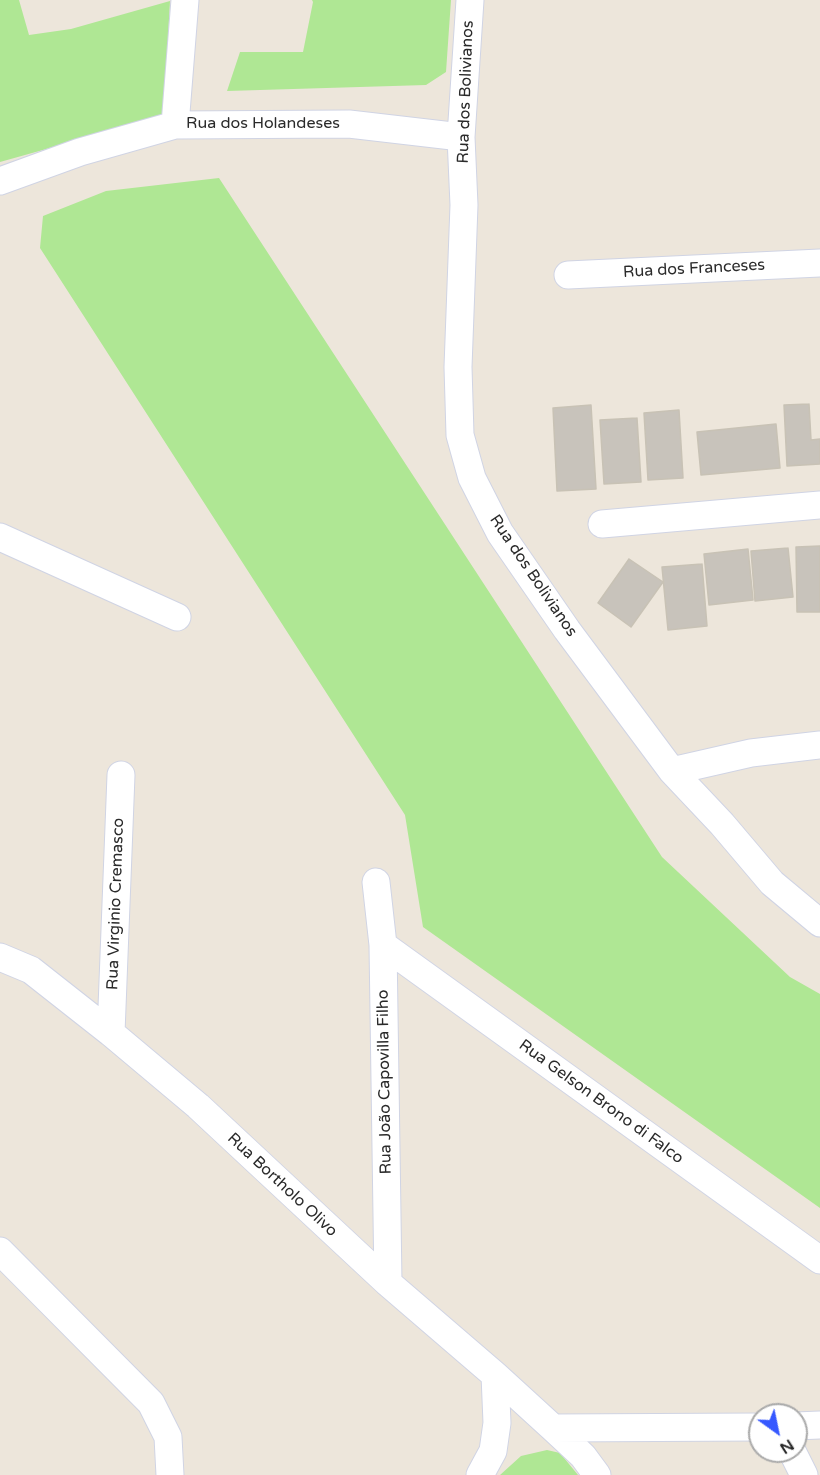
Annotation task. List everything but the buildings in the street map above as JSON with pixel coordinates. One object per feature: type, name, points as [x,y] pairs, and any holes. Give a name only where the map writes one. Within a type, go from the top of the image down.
[{"type":"street","points":[[175,125],[185,0]]},
{"type":"street","name":"Rua dos Bolivianos","points":[[470,0],[461,137],[464,205],[458,378],[460,435],[472,478],[500,533],[563,624],[672,771],[722,824],[772,883],[820,923]]},
{"type":"street","name":"Rua dos Holandeses","points":[[0,181],[80,152],[175,125],[349,124],[461,137]]},
{"type":"street","name":"Rua dos Franceses","points":[[567,274],[820,264]]},
{"type":"street","points":[[602,524],[820,505]]},
{"type":"street","points":[[0,537],[177,617]]},
{"type":"street","points":[[672,771],[751,753],[820,745]]},
{"type":"street","name":"Rua Virginio Cremasco","points":[[111,1033],[121,775]]},
{"type":"street","name":"Rua João Capovilla Filho","points":[[376,882],[383,945],[388,1283]]},
{"type":"street","name":"Rua Gelson Brono di Falco","points":[[383,945],[820,1260]]},
{"type":"street","name":"Rua Bortholo Olivo","points":[[0,957],[31,970],[198,1106],[388,1283],[553,1428],[583,1456],[597,1475]]},
{"type":"street","points":[[0,1251],[151,1403],[168,1437],[170,1475]]},
{"type":"street","points":[[480,1475],[493,1451],[497,1423],[495,1375]]},
{"type":"street","points":[[553,1428],[748,1426]]},
{"type":"green space","points":[[0,0],[19,0],[29,35],[71,29],[170,1],[164,116],[0,162]]},
{"type":"green space","points":[[312,0],[451,0],[446,72],[426,85],[227,91],[240,52],[303,52]]},
{"type":"green space","points":[[219,178],[662,857],[790,977],[820,994],[820,1208],[423,927],[405,815],[40,248],[43,216],[106,191]]},
{"type":"green space","points":[[547,1450],[560,1453],[578,1475],[500,1475],[521,1456]]}]
